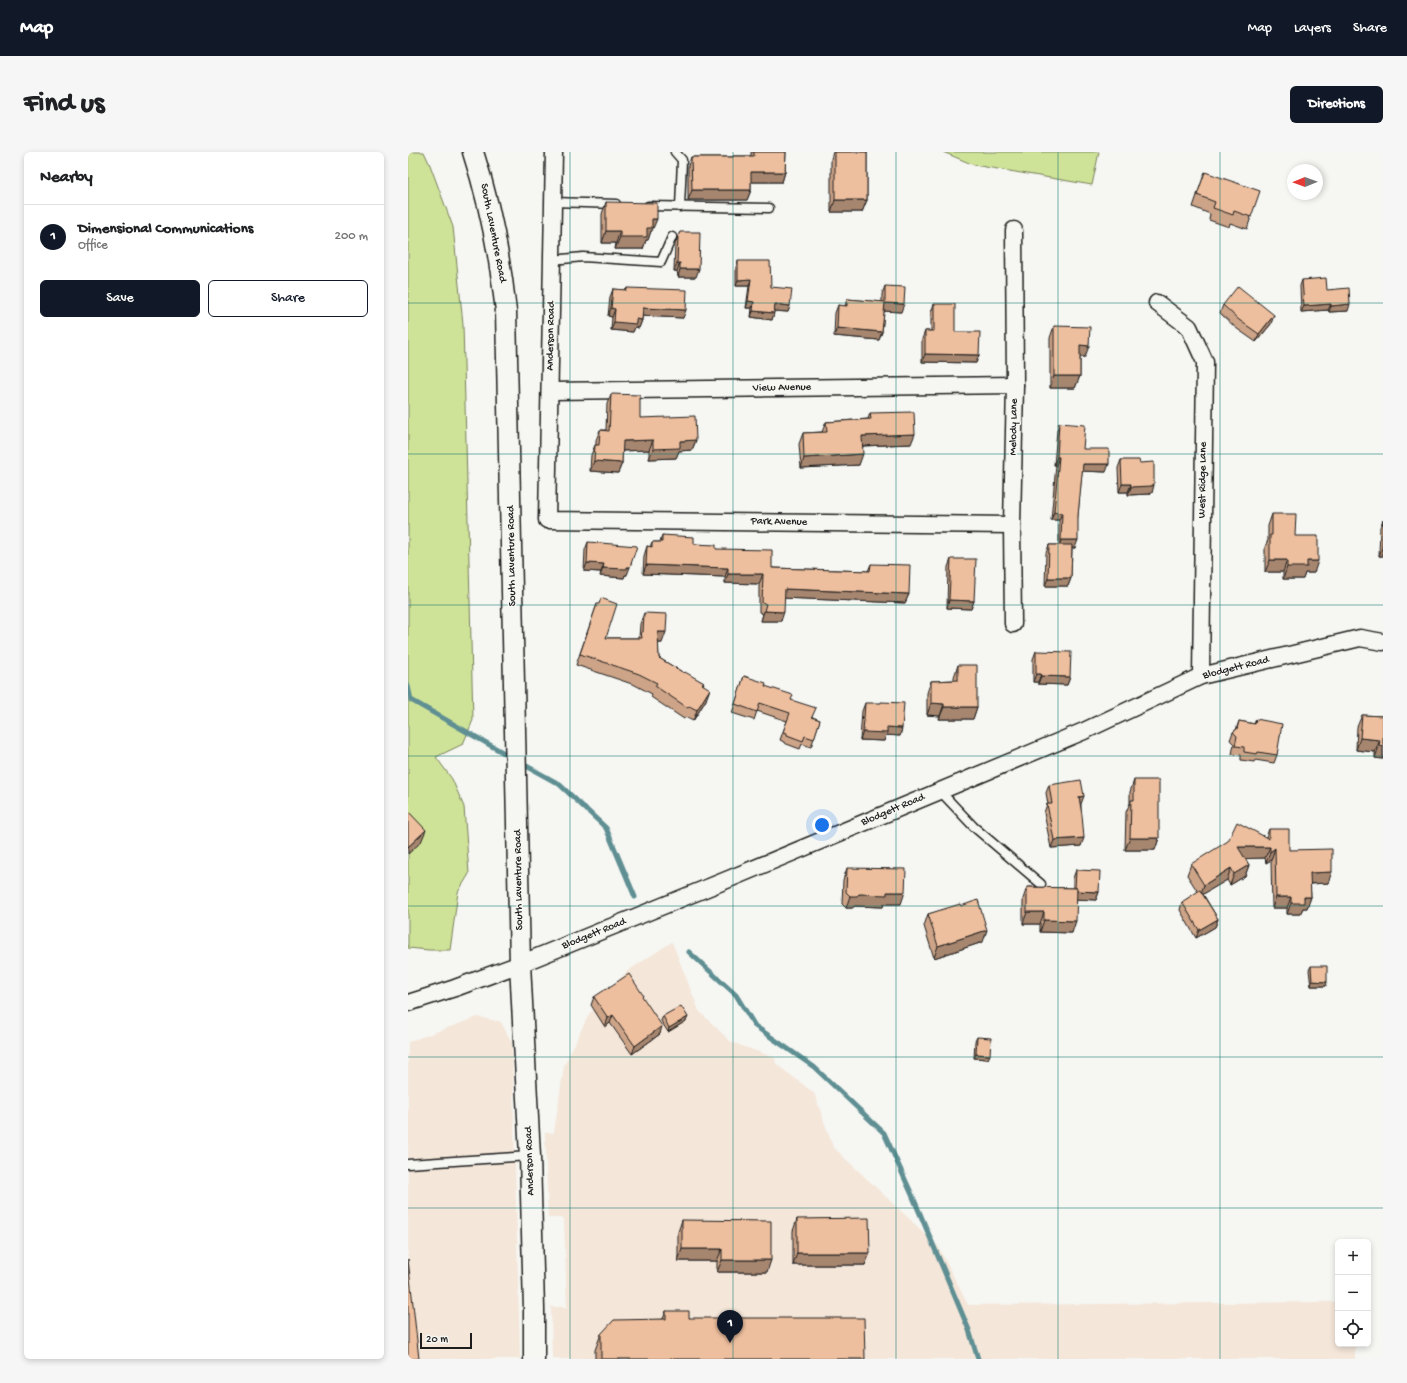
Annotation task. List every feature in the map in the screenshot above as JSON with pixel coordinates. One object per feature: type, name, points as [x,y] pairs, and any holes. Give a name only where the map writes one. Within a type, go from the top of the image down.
[{"type":"street","name":"South Laventure Road","points":[[473,152],[488,204],[497,244],[506,312],[520,964]]},
{"type":"street","name":"Anderson Road","points":[[547,520],[554,152]]},
{"type":"street","name":"Melody Lane","points":[[1013,624],[1012,525],[1015,384],[1014,230]]},
{"type":"street","name":"West Ridge Lane","points":[[1157,303],[1190,327],[1205,362],[1201,676]]},
{"type":"street","name":"View Avenue","points":[[550,391],[1015,384]]},
{"type":"street","name":"Park Avenue","points":[[547,520],[1012,525]]},
{"type":"street","name":"Blodgett Road","points":[[408,1003],[455,988],[520,964],[940,791],[1084,731],[1201,676],[1360,638],[1383,642]]},
{"type":"street","name":"Anderson Road","points":[[520,964],[530,1156],[534,1359]]},
{"type":"lane","points":[[675,152],[682,160],[680,207]]},
{"type":"lane","points":[[553,202],[624,205]]},
{"type":"lane","points":[[640,205],[769,208]]},
{"type":"lane","points":[[552,260],[583,257],[662,262],[672,237]]},
{"type":"lane","points":[[940,791],[974,827],[1041,884]]},
{"type":"lane","points":[[408,1164],[530,1156]]},
{"type":"shaded area","points":[[672,942],[699,1011],[731,1042],[775,1058],[776,1064],[814,1093],[833,1147],[938,1246],[968,1305],[1335,1302],[1335,1347],[1355,1347],[1355,1359],[552,1359],[551,1307],[567,1307],[564,1218],[548,1218],[545,1133],[554,1133],[564,1066],[589,1014],[626,972]]},
{"type":"shaded area","points":[[478,1017],[501,1022],[512,1043],[520,1359],[408,1359],[408,1042]]},
{"type":"green space","points":[[408,152],[424,152],[453,227],[463,324],[473,720],[463,744],[436,757],[452,779],[464,807],[469,874],[458,892],[450,950],[408,948]]},
{"type":"green space","points":[[943,152],[1099,152],[1092,185],[974,165]]},
{"type":"building","points":[[754,152],[786,152],[785,172],[751,172],[751,190],[692,190],[691,157],[754,156]]},
{"type":"building","points":[[835,152],[867,152],[867,200],[835,200]]},
{"type":"building","points":[[1205,172],[1260,191],[1251,217],[1234,211],[1233,215],[1213,208],[1215,202],[1197,195]]},
{"type":"building","points":[[606,202],[657,203],[657,219],[652,219],[652,228],[647,228],[647,237],[620,237],[620,231],[606,231]]},
{"type":"building","points":[[680,232],[700,232],[699,269],[680,269],[680,263],[677,263],[678,236]]},
{"type":"building","points":[[738,261],[770,261],[771,287],[792,289],[790,306],[775,304],[774,313],[753,311],[754,302],[748,301],[751,279],[738,280]]},
{"type":"building","points":[[1326,278],[1327,290],[1349,288],[1350,304],[1304,306],[1302,280]]},
{"type":"building","points":[[885,286],[905,287],[904,304],[885,303],[882,332],[837,328],[838,305],[847,306],[847,299],[885,302]]},
{"type":"building","points":[[1238,286],[1274,315],[1259,334],[1239,320],[1223,305]]},
{"type":"building","points":[[627,288],[687,290],[686,310],[643,308],[642,320],[636,319],[636,324],[614,322],[615,309],[611,308],[613,289],[627,290]]},
{"type":"building","points":[[934,304],[955,304],[955,332],[980,332],[979,355],[925,354],[925,331],[934,331]]},
{"type":"building","points":[[1054,326],[1090,327],[1089,346],[1080,345],[1080,376],[1054,376]]},
{"type":"building","points":[[611,394],[640,395],[640,418],[695,416],[696,440],[680,441],[680,448],[653,449],[653,440],[623,441],[622,463],[594,461],[595,445],[599,445],[600,430],[609,431]]},
{"type":"building","points":[[914,412],[915,434],[862,436],[863,454],[804,458],[803,433],[827,432],[826,422],[871,419],[870,413]]},
{"type":"building","points":[[1059,423],[1085,425],[1083,449],[1109,449],[1109,464],[1083,464],[1078,516],[1078,540],[1061,540],[1062,513],[1054,512],[1059,457],[1057,457]]},
{"type":"building","points":[[1121,460],[1139,460],[1140,463],[1154,462],[1154,485],[1131,487],[1131,484],[1122,484]]},
{"type":"building","points":[[1272,514],[1296,514],[1295,536],[1318,536],[1318,561],[1307,561],[1307,567],[1287,567],[1287,560],[1270,560]]},
{"type":"building","points":[[1383,521],[1383,548],[1382,548]]},
{"type":"building","points":[[662,535],[694,537],[694,544],[716,545],[716,549],[772,550],[772,568],[870,571],[871,564],[910,565],[909,594],[785,589],[784,612],[764,611],[766,604],[762,603],[763,574],[728,574],[728,568],[646,565],[647,546],[652,547],[652,542],[662,542]]},
{"type":"building","points":[[588,542],[637,546],[630,567],[627,567],[627,569],[603,568],[604,564],[587,563]]},
{"type":"building","points":[[1049,545],[1072,545],[1071,578],[1048,578]]},
{"type":"building","points":[[951,559],[976,559],[974,601],[949,600]]},
{"type":"building","points":[[601,598],[617,604],[606,638],[642,638],[641,632],[643,632],[644,613],[667,614],[666,632],[658,632],[659,658],[704,683],[702,684],[710,689],[697,710],[689,706],[688,708],[655,686],[657,683],[639,674],[580,654],[597,604],[599,604]]},
{"type":"building","points":[[1036,651],[1071,652],[1070,677],[1041,676],[1041,674],[1036,674]]},
{"type":"building","points":[[958,665],[977,665],[977,707],[944,707],[944,704],[931,703],[931,681],[958,680]]},
{"type":"building","points":[[744,676],[766,683],[765,686],[793,695],[791,700],[816,708],[812,717],[820,720],[814,739],[805,736],[803,741],[783,732],[790,713],[760,703],[757,712],[735,704]]},
{"type":"building","points":[[865,703],[904,703],[902,728],[887,727],[887,733],[863,732]]},
{"type":"building","points":[[1362,715],[1383,716],[1383,746],[1379,746],[1380,740],[1360,738]]},
{"type":"building","points":[[1256,719],[1282,724],[1277,755],[1258,752],[1257,754],[1244,752],[1244,747],[1235,746],[1237,736],[1233,732],[1237,729],[1239,721],[1255,724]]},
{"type":"building","points":[[1081,780],[1084,796],[1079,797],[1084,838],[1054,840],[1047,804],[1052,804],[1049,785]]},
{"type":"building","points":[[1134,780],[1159,780],[1159,838],[1130,838],[1131,800],[1134,800]]},
{"type":"building","points":[[408,811],[426,830],[408,847]]},
{"type":"building","points":[[1237,822],[1269,839],[1269,829],[1289,829],[1289,850],[1332,849],[1332,872],[1310,873],[1311,897],[1304,897],[1304,903],[1291,903],[1291,897],[1276,897],[1275,848],[1270,852],[1270,847],[1238,847],[1249,865],[1234,874],[1231,868],[1204,885],[1191,864],[1228,841]]},
{"type":"building","points":[[847,868],[906,869],[905,892],[887,892],[887,895],[859,894],[857,896],[850,896],[846,892]]},
{"type":"building","points":[[1076,870],[1100,871],[1099,892],[1077,891],[1077,888],[1075,888]]},
{"type":"building","points":[[1027,887],[1077,888],[1076,921],[1044,920],[1044,912],[1027,912]]},
{"type":"building","points":[[1200,890],[1218,919],[1199,930],[1182,902]]},
{"type":"building","points":[[978,900],[987,930],[938,946],[928,914]]},
{"type":"building","points":[[1311,966],[1327,966],[1327,982],[1312,981]]},
{"type":"building","points":[[629,974],[662,1026],[635,1046],[613,1015],[608,1018],[594,997]]},
{"type":"building","points":[[681,1006],[688,1017],[669,1028],[663,1016]]},
{"type":"building","points":[[977,1037],[991,1038],[990,1055],[976,1054]]},
{"type":"building","points":[[869,1218],[870,1253],[797,1253],[797,1219]]},
{"type":"building","points":[[682,1220],[771,1221],[771,1260],[722,1260],[722,1249],[682,1249]]},
{"type":"building","points":[[408,1259],[419,1359],[408,1359]]},
{"type":"building","points":[[666,1311],[689,1311],[689,1318],[864,1318],[865,1359],[601,1359],[601,1334],[614,1320],[666,1319]]},
{"type":"waterway","points":[[408,686],[411,700],[511,757]]},
{"type":"waterway","points":[[521,763],[559,784],[606,828],[635,897]]},
{"type":"waterway","points":[[689,952],[736,995],[755,1026],[814,1067],[884,1133],[913,1197],[969,1330],[978,1359]]},
{"type":"place","name":"Dimensional Communications","points":[[730,1343]]}]
